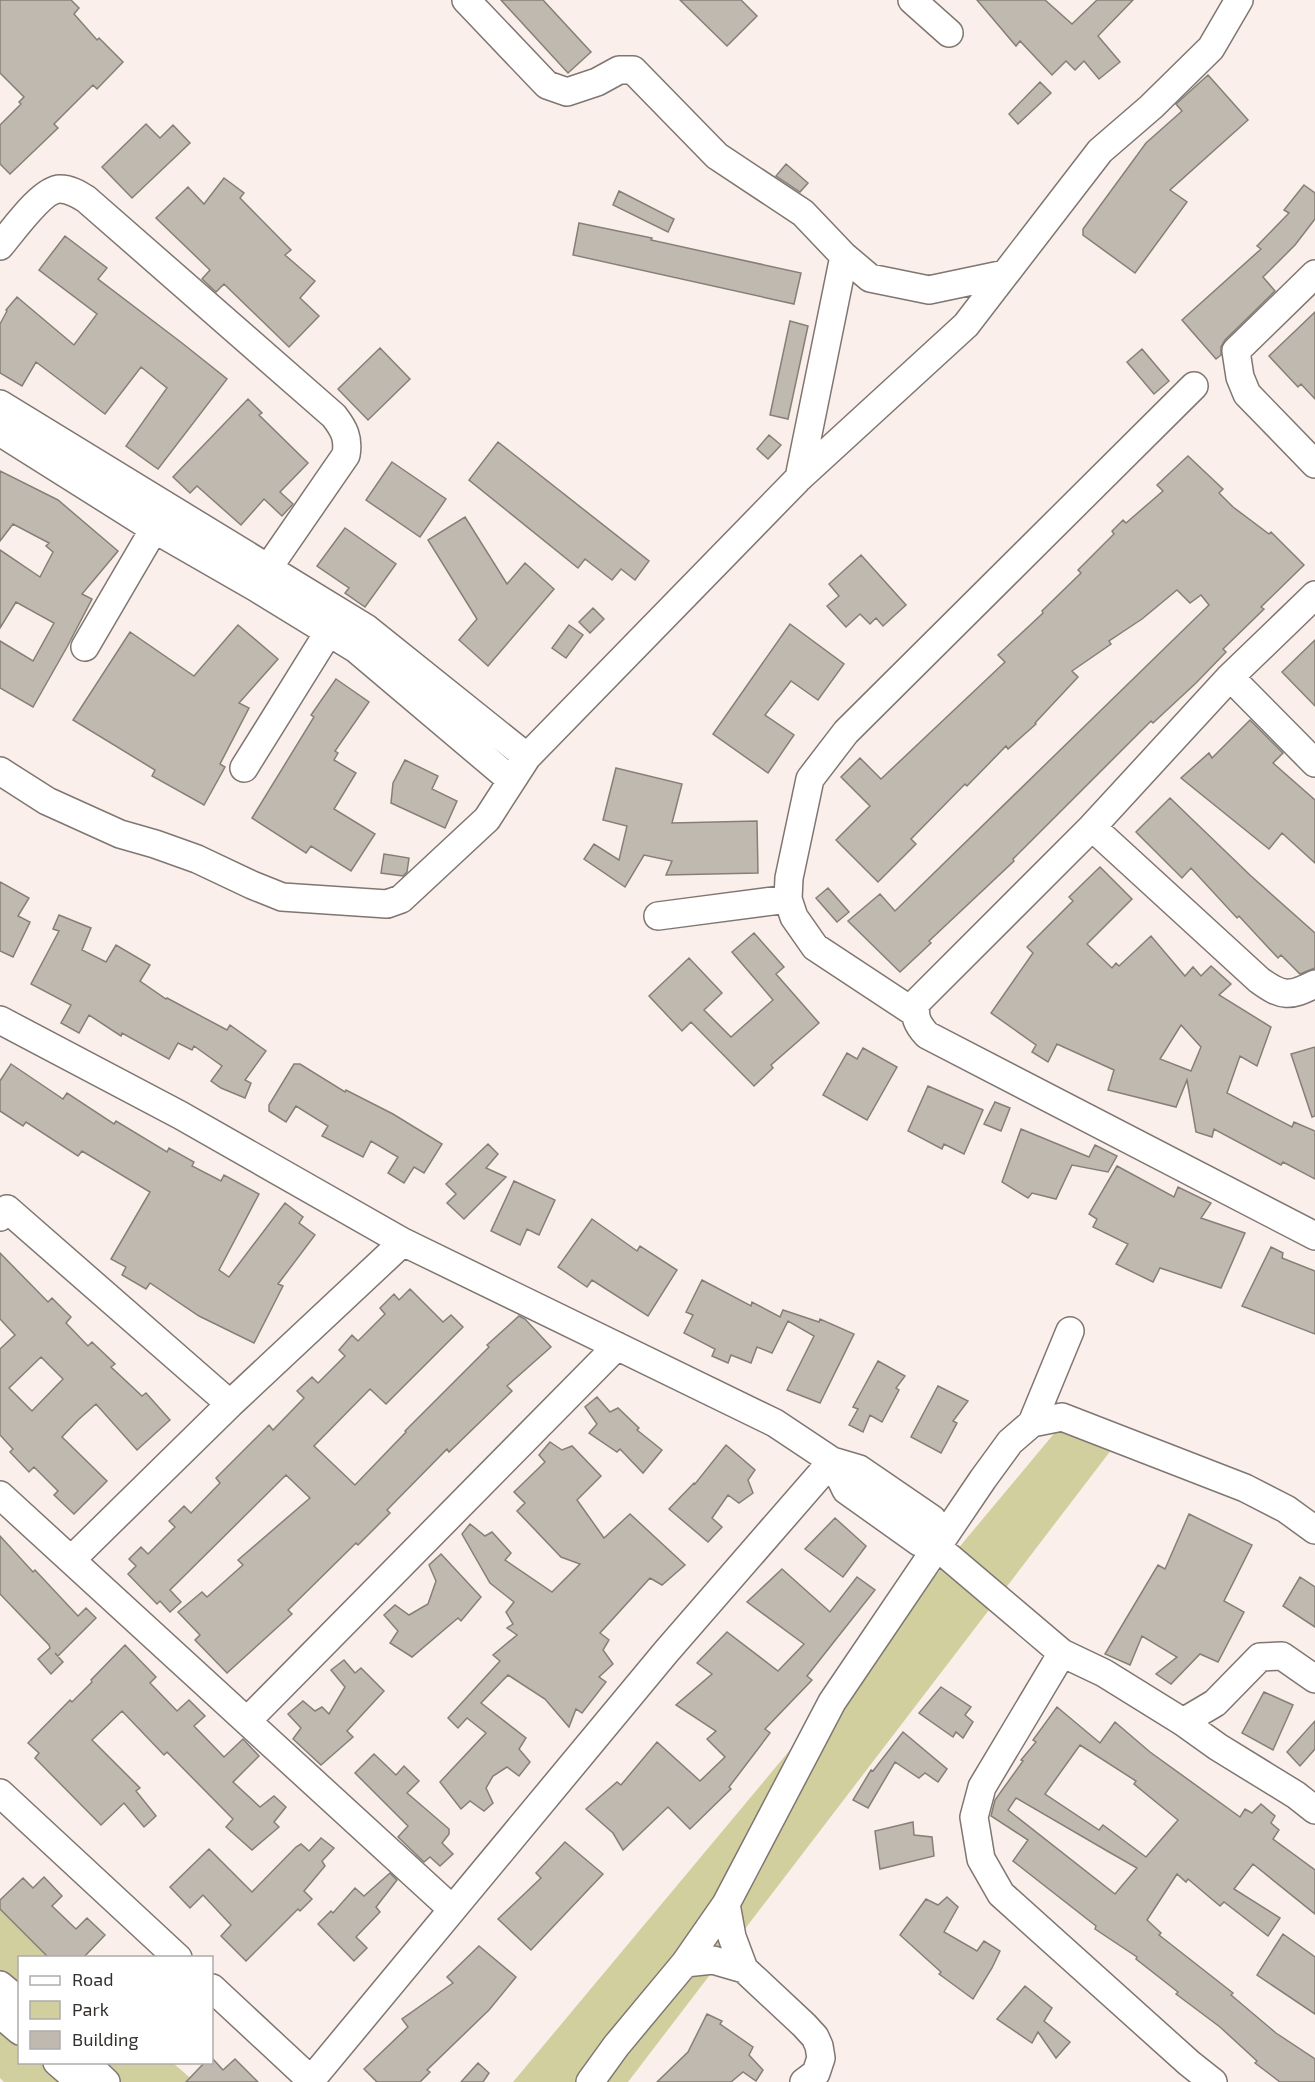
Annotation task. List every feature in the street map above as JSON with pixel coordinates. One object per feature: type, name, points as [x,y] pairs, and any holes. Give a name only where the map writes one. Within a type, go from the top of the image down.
[{"type":"street","points":[[466,0],[547,85],[567,92],[597,82],[619,70],[633,70],[717,156],[803,213],[844,256],[870,278],[929,290],[1005,274]]},
{"type":"street","points":[[912,0],[949,33]]},
{"type":"street","points":[[0,771],[47,801],[120,834],[155,843],[197,859],[282,897],[387,904],[401,899],[487,819],[527,757],[799,478],[966,325],[1100,151],[1211,48],[1239,0]]},
{"type":"street","points":[[0,246],[44,195],[58,189],[73,191],[334,416],[343,428],[348,442],[346,455],[261,576]]},
{"type":"street","points":[[799,478],[844,256]]},
{"type":"street","points":[[1315,274],[1236,351],[1240,376],[1247,394],[1315,464]]},
{"type":"street","points":[[915,1013],[814,947],[794,917],[788,899],[789,879],[810,779],[846,732],[1194,386]]},
{"type":"street","points":[[2,417],[261,576],[328,633],[356,650],[511,780]]},
{"type":"street","points":[[2,417],[154,529],[261,576],[366,628],[527,757]]},
{"type":"street","points":[[85,646],[154,529]]},
{"type":"street","points":[[1315,595],[1230,677],[1092,827],[915,1003],[917,1023],[927,1035],[1315,1236]]},
{"type":"street","points":[[244,768],[328,633]]},
{"type":"street","points":[[1230,677],[1315,764]]},
{"type":"street","points":[[1092,827],[1259,980],[1275,992],[1297,993],[1315,984]]},
{"type":"street","points":[[658,916],[788,899]]},
{"type":"street","points":[[0,1020],[180,1115],[403,1242],[775,1423],[832,1461],[858,1469],[932,1519],[936,1546],[1062,1653],[1104,1673],[1184,1722],[1218,1747],[1296,1795],[1315,1810]]},
{"type":"street","points":[[0,1217],[8,1209],[230,1404]]},
{"type":"street","points":[[71,1560],[230,1404],[403,1242]]},
{"type":"street","points":[[1032,1424],[1070,1331]]},
{"type":"street","points":[[247,1721],[617,1346]]},
{"type":"street","points":[[590,2082],[616,2046],[685,1963],[726,1904],[832,1702],[936,1546],[1010,1442],[1032,1424],[1062,1417],[1245,1488],[1286,1509],[1315,1530]]},
{"type":"street","points":[[213,1989],[312,2081],[666,1652],[832,1461]]},
{"type":"street","points":[[0,1495],[452,1909]]},
{"type":"street","points":[[1062,1653],[982,1787],[974,1817],[981,1859],[1001,1894],[1213,2082]]},
{"type":"street","points":[[1184,1722],[1215,1703],[1260,1657],[1282,1656],[1315,1678]]},
{"type":"street","points":[[0,1793],[176,1956]]},
{"type":"street","points":[[726,1904],[732,1937],[744,1968],[815,2037],[821,2058],[816,2073],[804,2082]]},
{"type":"street","points":[[685,1963],[713,1960],[744,1968]]},
{"type":"street","points":[[0,1985],[18,2000]]},
{"type":"street","points":[[0,2014],[18,2029]]},
{"type":"street","points":[[797,2082],[807,2043],[804,2025]]},
{"type":"street","points":[[59,2064],[80,2082]]},
{"type":"street","points":[[86,2064],[106,2082]]},
{"type":"green space","points":[[1062,1424],[1115,1445],[628,2082],[513,2082]]},
{"type":"green space","points":[[0,1904],[57,1956],[18,1956],[18,2064],[174,2064],[195,2082],[4,2082],[0,2078]]},
{"type":"building","points":[[0,0],[71,0],[79,8],[74,14],[97,40],[99,38],[123,62],[97,89],[93,85],[54,124],[58,128],[10,174],[0,164],[0,125],[21,104],[19,102],[24,97],[0,73]]},
{"type":"building","points":[[501,0],[543,0],[591,52],[568,73]]},
{"type":"building","points":[[680,0],[741,0],[757,16],[727,46]]},
{"type":"building","points":[[977,0],[1045,0],[1072,24],[1097,0],[1133,0],[1098,36],[1120,62],[1099,79],[1084,61],[1075,70],[1066,61],[1052,75],[1020,41],[1016,46]]},
{"type":"building","points":[[1208,75],[1248,120],[1170,190],[1187,202],[1135,273],[1083,235],[1083,229],[1146,143],[1182,111],[1176,104]]},
{"type":"building","points":[[1040,82],[1051,93],[1018,124],[1009,114]]},
{"type":"building","points":[[146,124],[160,138],[173,125],[190,143],[132,198],[102,167]]},
{"type":"building","points":[[786,164],[808,183],[800,192],[776,176]]},
{"type":"building","points":[[224,178],[244,193],[240,198],[291,250],[285,255],[315,281],[300,298],[319,316],[289,347],[224,284],[216,292],[202,279],[210,270],[156,218],[188,187],[204,204]]},
{"type":"building","points":[[1304,185],[1315,193],[1315,219],[1295,245],[1263,277],[1275,291],[1225,340],[1221,347],[1221,355],[1216,359],[1182,320],[1261,249],[1257,246],[1289,213],[1284,210]]},
{"type":"building","points":[[619,191],[674,219],[668,232],[613,205]]},
{"type":"building","points":[[579,223],[801,273],[794,304],[573,255]]},
{"type":"building","points":[[65,236],[107,268],[98,279],[227,379],[158,469],[126,446],[167,388],[141,367],[105,414],[36,362],[22,386],[0,373],[0,324],[6,310],[17,297],[74,345],[97,314],[39,270]]},
{"type":"building","points":[[1315,312],[1315,399],[1301,384],[1298,387],[1269,356]]},
{"type":"building","points":[[790,321],[808,326],[788,419],[770,415]]},
{"type":"building","points":[[380,348],[410,379],[368,420],[338,389]]},
{"type":"building","points":[[1142,349],[1169,381],[1154,394],[1127,362]]},
{"type":"building","points":[[248,399],[262,413],[259,415],[308,463],[280,492],[293,504],[282,516],[264,499],[241,525],[197,486],[190,493],[173,477]]},
{"type":"building","points":[[769,435],[781,445],[768,459],[757,449]]},
{"type":"building","points":[[498,442],[649,561],[635,580],[621,569],[612,580],[585,559],[578,568],[469,480]]},
{"type":"building","points":[[1188,456],[1223,489],[1219,493],[1233,507],[1269,534],[1271,532],[1304,565],[1261,607],[1264,609],[1223,649],[1226,652],[1196,683],[1153,723],[1151,721],[1013,859],[1014,861],[929,941],[931,943],[900,972],[848,921],[880,894],[895,911],[1209,605],[1201,595],[1190,603],[1177,590],[1142,619],[1109,641],[1111,644],[1072,671],[1078,677],[1036,724],[1008,749],[1006,746],[967,786],[965,784],[911,839],[916,844],[878,882],[836,840],[870,806],[841,777],[860,758],[881,779],[1005,662],[998,655],[1081,573],[1078,570],[1114,534],[1112,531],[1123,520],[1126,523],[1163,491],[1157,485]]},
{"type":"building","points":[[392,462],[446,499],[420,537],[366,500]]},
{"type":"building","points":[[0,471],[58,500],[118,551],[82,594],[92,599],[33,707],[0,688],[0,641],[33,661],[54,623],[16,602],[0,628],[0,550],[40,577],[53,552],[46,546],[49,543],[13,524],[0,541]]},
{"type":"building","points":[[465,517],[507,584],[525,563],[554,589],[488,666],[459,640],[477,619],[428,540]]},
{"type":"building","points":[[345,528],[396,564],[365,607],[345,593],[349,588],[317,566]]},
{"type":"building","points":[[861,555],[906,605],[883,626],[876,618],[870,624],[860,614],[846,627],[827,606],[839,596],[829,584]]},
{"type":"building","points":[[593,608],[604,619],[590,633],[579,622]]},
{"type":"building","points":[[790,624],[844,664],[818,700],[791,681],[765,715],[794,735],[768,773],[713,734]]},
{"type":"building","points":[[238,625],[278,659],[239,703],[249,708],[220,764],[225,767],[204,805],[152,776],[155,770],[73,720],[130,632],[194,676]]},
{"type":"building","points":[[569,625],[583,635],[566,658],[552,648]]},
{"type":"building","points":[[1315,640],[1315,706],[1282,672]]},
{"type":"building","points":[[336,679],[369,702],[335,751],[338,753],[334,760],[356,773],[334,809],[375,834],[351,871],[311,846],[306,853],[252,818],[314,717],[311,715]]},
{"type":"building","points":[[1250,720],[1283,753],[1273,763],[1315,800],[1315,863],[1282,833],[1269,849],[1181,778],[1209,753],[1212,758]]},
{"type":"building","points":[[405,760],[438,776],[432,789],[457,801],[445,828],[391,803],[393,783]]},
{"type":"building","points":[[616,768],[682,784],[672,823],[757,821],[758,873],[666,875],[672,861],[644,855],[625,887],[584,859],[594,844],[619,860],[627,826],[603,820]]},
{"type":"building","points":[[1170,798],[1251,876],[1315,933],[1315,968],[1300,974],[1281,955],[1278,958],[1191,868],[1182,878],[1136,832]]},
{"type":"building","points":[[384,854],[409,858],[407,872],[403,876],[381,873]]},
{"type":"building","points":[[1100,867],[1132,899],[1087,944],[1112,968],[1116,963],[1119,966],[1151,936],[1185,976],[1193,967],[1201,976],[1211,966],[1231,984],[1219,995],[1271,1027],[1257,1066],[1240,1056],[1227,1093],[1292,1127],[1294,1122],[1315,1131],[1315,1179],[1283,1162],[1281,1165],[1214,1129],[1212,1137],[1196,1132],[1187,1080],[1176,1107],[1108,1090],[1114,1070],[1057,1044],[1048,1062],[1032,1052],[1036,1045],[991,1013],[1033,953],[1027,947],[1073,901],[1069,897]],"holes":[[[1181,1025],[1201,1047],[1191,1071],[1160,1059]]]},
{"type":"building","points":[[0,882],[29,898],[18,916],[30,922],[13,957],[0,951]]},
{"type":"building","points":[[828,888],[849,912],[837,922],[816,898]]},
{"type":"building","points":[[59,915],[91,928],[82,950],[106,962],[116,945],[150,965],[140,981],[166,999],[227,1030],[230,1025],[266,1051],[245,1080],[251,1083],[245,1098],[211,1081],[222,1066],[194,1046],[192,1050],[178,1043],[169,1059],[122,1033],[121,1036],[89,1015],[79,1033],[61,1023],[71,1005],[31,984],[59,931],[53,929]]},
{"type":"building","points":[[754,933],[784,967],[776,974],[819,1023],[771,1065],[773,1068],[754,1086],[691,1022],[682,1031],[649,996],[689,958],[722,993],[704,1010],[731,1037],[773,1000],[732,952]]},
{"type":"building","points":[[1315,1047],[1315,1116],[1312,1117],[1291,1054]]},
{"type":"building","points":[[863,1048],[897,1067],[867,1120],[823,1095],[847,1053],[857,1059]]},
{"type":"building","points":[[11,1064],[63,1099],[67,1093],[114,1124],[116,1121],[167,1152],[169,1148],[194,1162],[192,1166],[221,1181],[224,1175],[259,1194],[219,1270],[229,1277],[285,1203],[303,1217],[299,1223],[315,1235],[278,1284],[283,1286],[254,1343],[199,1316],[150,1283],[146,1289],[122,1275],[126,1267],[111,1259],[150,1192],[82,1151],[78,1156],[26,1122],[23,1126],[0,1111],[0,1081]]},
{"type":"building","points":[[294,1064],[300,1064],[345,1092],[346,1090],[393,1114],[442,1144],[424,1173],[414,1167],[404,1183],[388,1173],[398,1157],[371,1141],[363,1157],[322,1136],[328,1126],[296,1106],[286,1122],[269,1111],[269,1105]]},
{"type":"building","points":[[928,1086],[983,1110],[964,1154],[944,1144],[942,1149],[908,1131]]},
{"type":"building","points":[[995,1102],[1010,1108],[1001,1131],[984,1124]]},
{"type":"building","points":[[1021,1129],[1089,1157],[1095,1145],[1117,1156],[1108,1172],[1072,1165],[1056,1199],[1032,1193],[1028,1198],[1002,1182]]},
{"type":"building","points":[[488,1144],[498,1154],[486,1168],[506,1177],[464,1219],[447,1203],[456,1194],[446,1184]]},
{"type":"building","points":[[1117,1166],[1174,1197],[1178,1187],[1211,1203],[1201,1218],[1245,1233],[1221,1288],[1160,1268],[1153,1282],[1116,1264],[1128,1244],[1093,1227],[1097,1219],[1089,1214]]},
{"type":"building","points":[[514,1181],[555,1200],[539,1235],[527,1229],[520,1245],[491,1231]]},
{"type":"building","points":[[592,1219],[637,1251],[640,1246],[677,1270],[648,1316],[592,1280],[587,1287],[558,1267]]},
{"type":"building","points":[[1271,1247],[1283,1253],[1282,1258],[1315,1271],[1315,1334],[1242,1306]]},
{"type":"building","points":[[0,1253],[48,1302],[52,1298],[71,1317],[66,1323],[88,1346],[92,1342],[115,1364],[111,1367],[142,1396],[146,1393],[170,1420],[137,1450],[96,1404],[78,1420],[62,1437],[107,1481],[74,1514],[54,1495],[58,1491],[34,1467],[29,1472],[10,1452],[13,1449],[0,1435],[0,1349],[15,1335],[0,1319]],"holes":[[[41,1357],[63,1379],[32,1411],[9,1388]]]},
{"type":"building","points":[[702,1280],[751,1306],[752,1302],[780,1317],[783,1310],[819,1322],[820,1319],[854,1334],[820,1403],[787,1390],[814,1336],[788,1321],[772,1353],[757,1347],[751,1363],[731,1355],[728,1363],[712,1356],[715,1349],[684,1333],[693,1315],[686,1312]]},
{"type":"building","points":[[410,1289],[443,1322],[451,1315],[463,1327],[386,1404],[370,1389],[314,1446],[355,1485],[489,1347],[487,1345],[519,1316],[525,1319],[551,1347],[507,1386],[512,1391],[449,1452],[447,1449],[387,1510],[390,1513],[358,1545],[356,1543],[288,1610],[292,1614],[227,1673],[195,1640],[200,1635],[178,1612],[202,1592],[207,1597],[243,1565],[238,1560],[310,1498],[286,1475],[170,1590],[181,1602],[170,1612],[160,1601],[157,1604],[128,1574],[136,1566],[129,1559],[141,1547],[148,1554],[175,1527],[169,1521],[184,1506],[191,1513],[220,1483],[216,1478],[269,1425],[273,1430],[304,1398],[297,1391],[312,1377],[318,1383],[345,1356],[339,1350],[352,1335],[358,1341],[385,1314],[380,1308],[394,1294],[399,1300]]},
{"type":"building","points":[[878,1361],[905,1376],[896,1388],[899,1390],[882,1422],[870,1415],[863,1432],[849,1425],[858,1409],[853,1407]]},
{"type":"building","points":[[938,1386],[968,1401],[953,1421],[957,1423],[941,1453],[911,1437]]},
{"type":"building","points":[[597,1397],[610,1412],[618,1408],[639,1428],[637,1430],[662,1450],[643,1473],[620,1449],[617,1452],[589,1433],[597,1424],[585,1407]]},
{"type":"building","points":[[550,1442],[562,1450],[572,1446],[601,1476],[577,1500],[604,1538],[630,1514],[685,1565],[662,1585],[650,1578],[600,1633],[609,1640],[603,1650],[613,1664],[599,1677],[606,1682],[582,1713],[576,1709],[569,1727],[545,1699],[508,1675],[481,1703],[526,1738],[519,1749],[530,1762],[519,1776],[507,1767],[493,1776],[486,1788],[493,1803],[484,1811],[470,1801],[461,1809],[440,1782],[486,1733],[467,1718],[458,1728],[448,1718],[500,1661],[493,1655],[517,1635],[507,1628],[513,1624],[506,1612],[514,1602],[490,1583],[462,1534],[470,1524],[485,1536],[492,1532],[511,1553],[505,1560],[552,1592],[580,1564],[561,1557],[517,1511],[525,1503],[514,1492],[545,1462],[539,1455]]},
{"type":"building","points":[[726,1445],[755,1470],[748,1480],[753,1493],[739,1503],[728,1495],[712,1518],[722,1527],[708,1542],[669,1509],[695,1484]]},
{"type":"building","points":[[1189,1514],[1252,1545],[1224,1601],[1244,1612],[1218,1662],[1200,1654],[1171,1684],[1156,1674],[1177,1657],[1142,1636],[1130,1665],[1105,1654],[1158,1565],[1165,1569]]},
{"type":"building","points":[[835,1518],[866,1546],[843,1577],[805,1549]]},
{"type":"building","points":[[0,1536],[78,1616],[86,1608],[96,1618],[58,1656],[55,1653],[63,1662],[51,1674],[38,1659],[50,1648],[49,1645],[0,1594]]},
{"type":"building","points":[[441,1554],[481,1597],[461,1621],[458,1618],[412,1657],[390,1643],[398,1631],[384,1615],[395,1605],[409,1615],[428,1604],[436,1581],[429,1565]]},
{"type":"building","points":[[782,1569],[830,1612],[857,1577],[875,1590],[807,1676],[812,1680],[765,1729],[770,1733],[729,1787],[731,1789],[690,1829],[668,1807],[623,1850],[613,1833],[586,1809],[617,1782],[621,1785],[657,1742],[700,1781],[725,1757],[707,1739],[716,1731],[676,1705],[712,1674],[697,1663],[727,1632],[778,1671],[804,1644],[747,1602]]},
{"type":"building","points":[[1300,1577],[1315,1587],[1315,1627],[1283,1606]]},
{"type":"building","points":[[125,1645],[156,1677],[150,1683],[177,1711],[189,1700],[205,1716],[194,1726],[224,1757],[243,1739],[259,1756],[233,1782],[260,1807],[274,1796],[286,1807],[274,1822],[279,1827],[252,1850],[226,1827],[233,1819],[167,1752],[164,1755],[122,1711],[92,1740],[140,1788],[136,1791],[156,1816],[144,1827],[124,1803],[101,1825],[35,1758],[39,1753],[28,1743],[70,1700],[72,1702],[92,1682],[91,1680]]},
{"type":"building","points":[[344,1660],[355,1673],[361,1668],[384,1691],[347,1731],[353,1737],[321,1765],[293,1739],[301,1728],[288,1714],[303,1701],[315,1711],[322,1707],[329,1714],[345,1687],[331,1670]]},
{"type":"building","points":[[941,1687],[971,1707],[965,1715],[973,1722],[963,1738],[956,1732],[953,1737],[919,1713]]},
{"type":"building","points":[[1264,1692],[1293,1705],[1273,1750],[1242,1733]]},
{"type":"building","points":[[1057,1707],[1100,1743],[1115,1722],[1150,1752],[1240,1817],[1245,1809],[1252,1813],[1261,1804],[1275,1816],[1271,1823],[1279,1830],[1273,1839],[1315,1870],[1315,1914],[1253,1864],[1234,1889],[1280,1918],[1268,1936],[1224,1902],[1220,1906],[1188,1879],[1186,1882],[1177,1874],[1147,1920],[1161,1933],[1159,1935],[1233,1993],[1231,1995],[1276,2033],[1315,2059],[1315,2082],[1280,2082],[1255,2063],[1257,2061],[1220,2027],[1176,1994],[1178,1992],[1136,1959],[1137,1957],[1095,1929],[1096,1926],[1013,1861],[1028,1840],[991,1816],[995,1800],[1023,1761],[1021,1760],[1036,1742],[1033,1740]],"holes":[[[1080,1745],[1136,1781],[1134,1784],[1178,1820],[1146,1857],[1103,1825],[1099,1830],[1045,1794]],[[1016,1798],[1109,1852],[1137,1868],[1115,1894],[1008,1810]]]},
{"type":"building","points":[[1315,1721],[1315,1749],[1300,1766],[1287,1752]]},
{"type":"building","points":[[903,1732],[947,1769],[938,1782],[925,1773],[919,1778],[895,1762],[868,1808],[853,1800],[871,1770],[873,1771]]},
{"type":"building","points":[[374,1754],[396,1775],[404,1766],[419,1781],[407,1793],[449,1829],[449,1834],[442,1843],[453,1854],[440,1866],[430,1857],[424,1862],[398,1837],[408,1826],[355,1773]]},
{"type":"building","points":[[913,1822],[914,1835],[932,1837],[934,1856],[880,1869],[875,1831]]},
{"type":"building","points":[[321,1838],[334,1848],[322,1861],[325,1866],[304,1891],[312,1899],[300,1911],[298,1909],[246,1961],[221,1936],[231,1925],[203,1895],[190,1908],[170,1887],[209,1849],[252,1892],[296,1847],[301,1844],[309,1851]]},
{"type":"building","points":[[565,1842],[603,1874],[531,1950],[498,1919],[541,1878],[536,1873]]},
{"type":"building","points":[[390,1873],[397,1880],[376,1907],[380,1912],[356,1937],[367,1948],[354,1961],[318,1924],[331,1911],[333,1913],[355,1888],[364,1896]]},
{"type":"building","points":[[44,1877],[62,1896],[52,1906],[76,1929],[87,1918],[105,1935],[85,1956],[47,1956],[0,1909],[0,1900],[23,1878],[33,1888]]},
{"type":"building","points":[[947,1897],[958,1907],[944,1932],[977,1951],[984,1941],[1000,1951],[973,1999],[939,1974],[941,1972],[900,1935],[926,1899],[938,1905]]},
{"type":"building","points":[[1283,1934],[1315,1957],[1315,2014],[1257,1975]]},
{"type":"building","points":[[479,1946],[516,1977],[489,2010],[427,2070],[430,2072],[420,2082],[377,2082],[364,2069],[408,2027],[402,2019],[453,1983],[447,1977]]},
{"type":"building","points":[[1025,1986],[1052,2008],[1044,2021],[1070,2042],[1056,2058],[1038,2032],[1032,2043],[997,2019]]},
{"type":"building","points":[[707,2014],[722,2021],[720,2024],[753,2047],[749,2055],[763,2070],[756,2081],[743,2072],[731,2082],[657,2082],[688,2052]]},
{"type":"building","points":[[213,2059],[223,2070],[235,2059],[258,2082],[186,2082],[203,2064],[213,2064]]},
{"type":"building","points":[[478,2063],[489,2073],[483,2082],[461,2082]]}]
